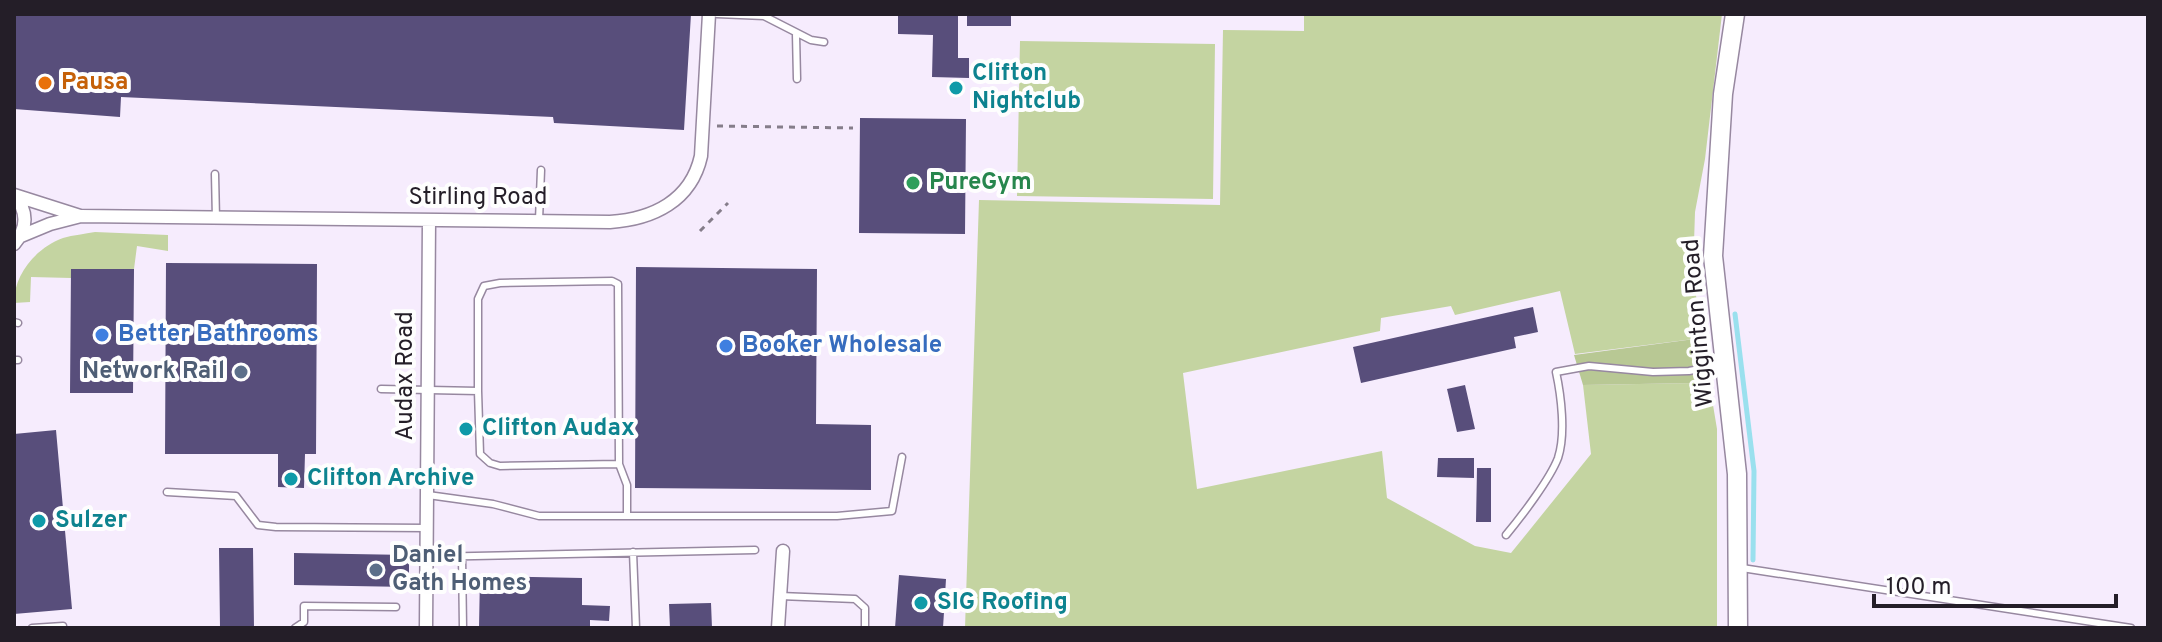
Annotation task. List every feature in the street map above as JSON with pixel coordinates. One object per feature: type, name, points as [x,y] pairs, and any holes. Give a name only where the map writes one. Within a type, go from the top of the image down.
[{"type":"main road","name":"Wigginton Road","points":[[1735,14],[1723,94],[1713,256],[1737,474],[1738,628]]},
{"type":"street","name":"Stirling Road","points":[[16,242],[50,224],[81,216],[610,222],[644,217],[669,206],[687,189],[698,171],[709,14]]},
{"type":"street","name":"Stirling Road","points":[[14,195],[81,216]]},
{"type":"street","points":[[14,195],[20,201],[25,219],[16,242]]},
{"type":"street","name":"Audax Road","points":[[426,628],[429,221]]},
{"type":"street","points":[[778,628],[783,551]]},
{"type":"lane","points":[[717,14],[764,16],[796,34],[824,42]]},
{"type":"lane","points":[[796,34],[797,79]]},
{"type":"lane","points":[[539,220],[541,170]]},
{"type":"lane","points":[[215,174],[216,219]]},
{"type":"lane","points":[[619,464],[500,466],[490,463],[480,454],[478,299],[484,286],[500,283],[615,282],[619,286],[619,464],[627,485],[627,516]]},
{"type":"lane","points":[[1506,535],[1526,510],[1558,457],[1562,404],[1556,372],[1589,366],[1653,372],[1689,371],[1725,364]]},
{"type":"lane","points":[[381,389],[478,391]]},
{"type":"lane","points":[[428,495],[493,504],[539,516],[837,516],[892,511],[902,457]]},
{"type":"lane","points":[[167,492],[236,496],[258,525],[428,528]]},
{"type":"lane","points":[[427,557],[755,550]]},
{"type":"lane","points":[[633,552],[636,628]]},
{"type":"lane","points":[[462,557],[463,628]]},
{"type":"lane","points":[[1738,568],[2131,628]]},
{"type":"lane","points":[[780,596],[855,599],[865,608],[865,628]]},
{"type":"lane","points":[[295,628],[304,622],[304,606],[396,607]]},
{"type":"lane","points":[[32,628],[63,626]]},
{"type":"path","points":[[717,126],[853,128]]},
{"type":"path","points":[[700,231],[728,203]]},
{"type":"green space","points":[[1304,14],[1722,14],[1705,159],[1695,212],[1693,274],[1702,338],[1575,354],[1560,291],[1455,315],[1451,306],[1381,318],[1380,331],[1183,373],[1197,489],[1382,451],[1387,498],[1475,546],[1511,553],[1591,454],[1583,385],[1695,383],[1713,405],[1717,429],[1717,628],[965,628],[979,200],[1220,205],[1223,30],[1304,31]]},
{"type":"green space","points":[[1020,41],[1215,44],[1213,199],[1017,196]]},
{"type":"green space","points":[[95,232],[168,235],[168,251],[137,246],[134,269],[72,269],[71,278],[31,277],[30,302],[14,303],[22,272],[36,255],[63,238]]},
{"type":"green space","points":[[1702,338],[1695,383],[1583,385],[1574,355]]},
{"type":"building","points":[[14,14],[691,14],[684,130],[554,123],[553,117],[121,97],[120,117],[14,109]]},
{"type":"building","points":[[898,14],[958,14],[958,58],[969,58],[969,78],[932,77],[933,35],[898,34]]},
{"type":"building","points":[[967,14],[1011,14],[1011,26],[967,26]]},
{"type":"building","name":"PureGym","points":[[860,118],[966,119],[965,234],[859,233]]},
{"type":"building","name":"Network Rail","points":[[166,263],[317,264],[316,454],[305,454],[304,488],[278,487],[278,454],[165,454]]},
{"type":"building","name":"Booker Wholesale","points":[[636,267],[817,269],[816,424],[871,425],[871,490],[635,488]]},
{"type":"building","name":"Better Bathrooms","points":[[71,269],[134,269],[133,393],[70,393]]},
{"type":"building","points":[[1533,307],[1538,332],[1514,337],[1516,348],[1361,383],[1353,347]]},
{"type":"building","points":[[1465,385],[1475,429],[1457,432],[1447,389]]},
{"type":"building","name":"Sulzer","points":[[56,430],[72,609],[14,614],[14,434]]},
{"type":"building","points":[[1438,458],[1474,458],[1474,478],[1437,477]]},
{"type":"building","points":[[1477,468],[1491,468],[1491,522],[1476,522]]},
{"type":"building","points":[[219,548],[253,548],[254,628],[220,628]]},
{"type":"building","points":[[294,553],[409,555],[409,587],[294,585]]},
{"type":"building","name":"SIG Roofing","points":[[899,575],[946,579],[943,628],[895,628]]},
{"type":"building","points":[[480,576],[582,578],[582,605],[610,606],[609,621],[590,620],[590,628],[479,628]]},
{"type":"building","points":[[711,603],[712,628],[670,628],[669,604]]},
{"type":"waterway","points":[[1735,314],[1754,471],[1753,560]]},
{"type":"place","name":"Pausa","points":[[45,83]]},
{"type":"place","name":"Clifton Nightclub","points":[[956,88]]},
{"type":"place","name":"PureGym","points":[[913,183]]},
{"type":"place","name":"Better Bathrooms","points":[[102,335]]},
{"type":"place","name":"Booker Wholesale","points":[[726,346]]},
{"type":"place","name":"Network Rail","points":[[241,372]]},
{"type":"place","name":"Clifton Audax","points":[[466,429]]},
{"type":"place","name":"Clifton Archive","points":[[291,479]]},
{"type":"place","name":"Sulzer","points":[[39,521]]},
{"type":"place","name":"Daniel Gath Homes","points":[[376,570]]},
{"type":"place","name":"SIG Roofing","points":[[921,603]]}]
